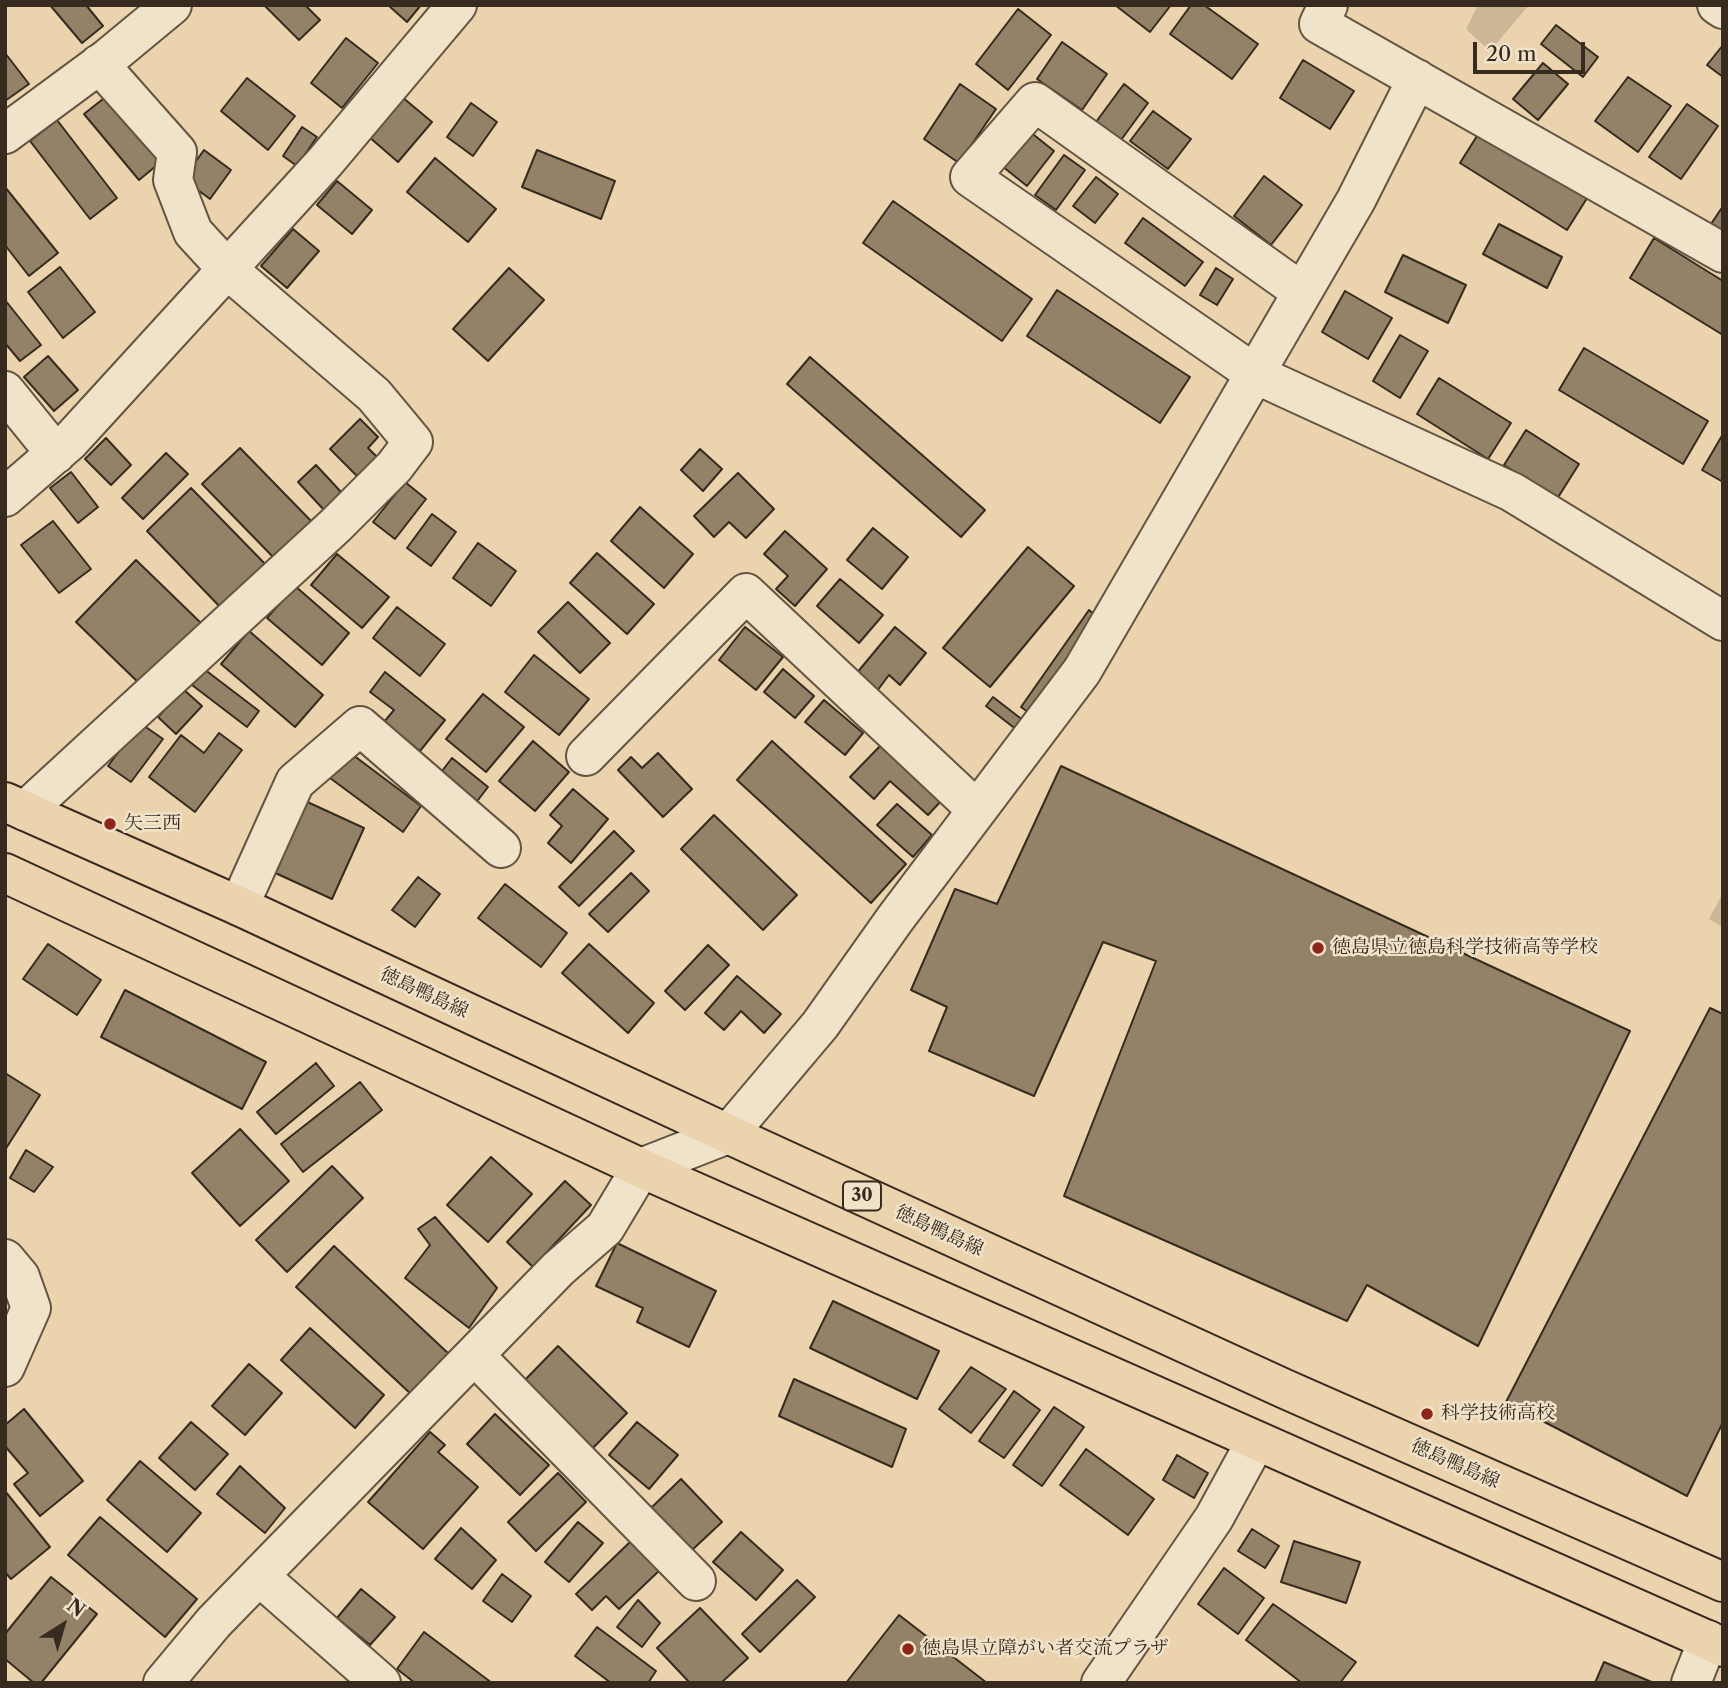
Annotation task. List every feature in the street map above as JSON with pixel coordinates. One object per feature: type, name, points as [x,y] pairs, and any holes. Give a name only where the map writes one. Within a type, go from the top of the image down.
[{"type":"main road","name":"徳島鴨島線","points":[[15,807],[239,906],[1285,1389],[1723,1583]]},
{"type":"main road","points":[[5,873],[641,1168],[1715,1643]]},
{"type":"street","points":[[5,134],[172,5]]},
{"type":"street","points":[[5,497],[71,441],[325,162],[457,5]]},
{"type":"street","points":[[1328,5],[1318,24],[1723,253]]},
{"type":"street","points":[[1717,5],[1723,9]]},
{"type":"street","points":[[15,807],[336,525],[394,467],[413,442],[374,395],[228,269],[193,232],[173,180],[177,152],[99,64]]},
{"type":"street","points":[[163,1683],[214,1622],[558,1269],[605,1228],[641,1168],[728,1134],[820,1025],[895,919],[1082,671],[1356,200],[1417,79]]},
{"type":"street","points":[[1302,292],[1035,102],[970,177],[1255,374],[1512,492],[1723,621]]},
{"type":"street","points":[[5,391],[55,454]]},
{"type":"street","points":[[586,757],[746,593],[977,810]]},
{"type":"street","points":[[239,906],[295,782],[360,726],[501,848]]},
{"type":"street","points":[[5,1259],[20,1277],[31,1308],[5,1367]]},
{"type":"street","points":[[474,1355],[696,1581]]},
{"type":"street","points":[[1101,1683],[1214,1518],[1256,1441]]},
{"type":"street","points":[[259,1576],[381,1683]]},
{"type":"street","points":[[1691,1683],[1715,1643]]},
{"type":"shaded area","points":[[1478,5],[1529,5],[1490,51],[1466,29]]},
{"type":"shaded area","points":[[1723,893],[1723,927],[1709,919]]},
{"type":"building","points":[[50,5],[86,5],[103,26],[82,43]]},
{"type":"building","points":[[264,5],[305,5],[320,20],[299,40]]},
{"type":"building","points":[[388,5],[421,5],[407,22]]},
{"type":"building","points":[[1115,5],[1171,5],[1150,32]]},
{"type":"building","points":[[1191,5],[1204,5],[1258,44],[1232,79],[1170,34]]},
{"type":"building","points":[[1018,9],[1051,35],[1008,90],[976,64]]},
{"type":"building","points":[[1556,25],[1598,57],[1583,77],[1541,44]]},
{"type":"building","points":[[346,38],[378,63],[342,108],[311,83]]},
{"type":"building","points":[[1062,42],[1107,74],[1082,110],[1037,79]]},
{"type":"building","points":[[1723,45],[1723,77],[1707,65]]},
{"type":"building","points":[[5,53],[29,84],[5,101]]},
{"type":"building","points":[[1303,60],[1354,91],[1330,129],[1280,98]]},
{"type":"building","points":[[1543,63],[1568,84],[1538,120],[1513,99]]},
{"type":"building","points":[[1628,77],[1671,106],[1638,152],[1595,121]]},
{"type":"building","points":[[247,78],[295,116],[268,150],[221,111]]},
{"type":"building","points":[[960,84],[996,109],[959,163],[924,139]]},
{"type":"building","points":[[1124,84],[1148,103],[1121,140],[1096,122]]},
{"type":"building","points":[[108,95],[162,161],[139,180],[84,114]]},
{"type":"building","points":[[402,97],[432,122],[398,162],[368,136]]},
{"type":"building","points":[[471,103],[497,122],[473,156],[447,137]]},
{"type":"building","points":[[1687,104],[1718,126],[1681,179],[1649,157]]},
{"type":"building","points":[[1153,111],[1191,139],[1168,169],[1130,141]]},
{"type":"building","points":[[57,120],[117,198],[90,219],[30,141]]},
{"type":"building","points":[[302,127],[317,137],[297,166],[283,156]]},
{"type":"building","points":[[1482,128],[1589,195],[1567,230],[1460,163]]},
{"type":"building","points":[[1029,131],[1054,151],[1027,186],[1002,166]]},
{"type":"building","points":[[204,150],[231,170],[210,199],[183,179]]},
{"type":"building","points":[[537,150],[615,181],[601,219],[522,187]]},
{"type":"building","points":[[1064,155],[1085,170],[1056,210],[1035,195]]},
{"type":"building","points":[[435,158],[496,209],[468,242],[407,192]]},
{"type":"building","points":[[1264,176],[1302,205],[1271,245],[1234,216]]},
{"type":"building","points":[[1096,177],[1118,194],[1095,223],[1073,206]]},
{"type":"building","points":[[337,181],[372,210],[352,234],[317,205]]},
{"type":"building","points":[[5,187],[58,253],[29,276],[5,245]]},
{"type":"building","points":[[893,201],[1032,299],[1002,341],[863,243]]},
{"type":"building","points":[[1723,206],[1723,231],[1711,224]]},
{"type":"building","points":[[1143,218],[1203,262],[1185,286],[1125,243]]},
{"type":"building","points":[[1499,224],[1562,257],[1547,288],[1483,254]]},
{"type":"building","points":[[293,229],[319,251],[287,288],[261,266]]},
{"type":"building","points":[[1654,238],[1723,281],[1723,335],[1630,278]]},
{"type":"building","points":[[1403,255],[1466,285],[1448,323],[1385,292]]},
{"type":"building","points":[[60,267],[95,312],[63,338],[28,292]]},
{"type":"building","points":[[509,268],[544,300],[488,361],[453,329]]},
{"type":"building","points":[[1216,268],[1233,279],[1217,305],[1200,295]]},
{"type":"building","points":[[1057,290],[1190,377],[1160,423],[1027,336]]},
{"type":"building","points":[[1345,291],[1392,318],[1368,359],[1322,332]]},
{"type":"building","points":[[5,300],[41,345],[20,361],[5,343]]},
{"type":"building","points":[[1400,335],[1428,351],[1400,398],[1373,381]]},
{"type":"building","points":[[1584,348],[1708,421],[1683,464],[1559,390]]},
{"type":"building","points":[[48,356],[78,390],[54,411],[24,377]]},
{"type":"building","points":[[810,357],[985,510],[961,537],[787,384]]},
{"type":"building","points":[[1439,378],[1511,423],[1488,459],[1417,414]]},
{"type":"building","points":[[360,419],[378,437],[368,448],[382,462],[363,482],[330,449]]},
{"type":"building","points":[[1526,430],[1579,464],[1557,499],[1504,465]]},
{"type":"building","points":[[1723,434],[1723,482],[1702,470]]},
{"type":"building","points":[[106,438],[131,465],[111,485],[85,459]]},
{"type":"building","points":[[240,448],[313,523],[276,560],[202,484]]},
{"type":"building","points":[[700,449],[722,469],[703,491],[681,470]]},
{"type":"building","points":[[166,453],[188,474],[143,519],[122,498]]},
{"type":"building","points":[[316,465],[342,493],[324,510],[298,482]]},
{"type":"building","points":[[71,472],[98,507],[78,523],[50,488]]},
{"type":"building","points":[[738,473],[774,509],[746,538],[729,522],[714,537],[694,516]]},
{"type":"building","points":[[405,482],[426,499],[395,539],[373,522]]},
{"type":"building","points":[[191,488],[268,567],[223,610],[147,531]]},
{"type":"building","points":[[640,507],[693,554],[664,588],[611,541]]},
{"type":"building","points":[[432,514],[456,532],[431,566],[407,548]]},
{"type":"building","points":[[53,521],[91,569],[59,593],[21,545]]},
{"type":"building","points":[[873,528],[908,557],[882,589],[847,560]]},
{"type":"building","points":[[785,531],[827,569],[795,606],[776,589],[788,576],[764,554]]},
{"type":"building","points":[[478,543],[516,571],[491,606],[453,578]]},
{"type":"building","points":[[1028,547],[1074,586],[990,687],[943,648]]},
{"type":"building","points":[[597,553],[654,604],[627,634],[570,583]]},
{"type":"building","points":[[337,554],[389,597],[362,628],[311,585]]},
{"type":"building","points":[[136,560],[203,625],[143,687],[76,622]]},
{"type":"building","points":[[840,579],[883,615],[859,643],[817,606]]},
{"type":"building","points":[[295,586],[349,633],[322,665],[267,618]]},
{"type":"building","points":[[568,602],[610,643],[580,673],[538,632]]},
{"type":"building","points":[[397,607],[445,644],[420,676],[373,638]]},
{"type":"building","points":[[1089,610],[1099,618],[1032,715],[1021,707]]},
{"type":"building","points":[[745,627],[783,657],[756,690],[719,660]]},
{"type":"building","points":[[895,627],[926,653],[900,685],[889,675],[877,691],[856,674]]},
{"type":"building","points":[[249,631],[323,695],[295,727],[221,664]]},
{"type":"building","points":[[534,655],[589,699],[559,735],[505,692]]},
{"type":"building","points":[[204,669],[259,711],[247,727],[192,685]]},
{"type":"building","points":[[783,669],[814,696],[795,718],[764,692]]},
{"type":"building","points":[[385,672],[445,720],[420,751],[384,722],[394,710],[370,692]]},
{"type":"building","points":[[183,689],[202,706],[176,734],[158,717]]},
{"type":"building","points":[[483,694],[524,727],[486,772],[446,739]]},
{"type":"building","points":[[993,697],[1024,721],[1017,730],[986,706]]},
{"type":"building","points":[[824,700],[863,733],[845,755],[805,722]]},
{"type":"building","points":[[140,723],[163,739],[131,782],[108,766]]},
{"type":"building","points":[[219,733],[242,750],[195,812],[149,777],[181,735],[204,753]]},
{"type":"building","points":[[533,741],[569,772],[535,811],[499,781]]},
{"type":"building","points":[[772,741],[906,864],[871,903],[737,780]]},
{"type":"building","points":[[881,745],[941,801],[928,815],[890,781],[874,799],[850,777]]},
{"type":"building","points":[[349,752],[421,806],[403,832],[330,778]]},
{"type":"building","points":[[658,753],[692,789],[663,817],[618,770],[631,757],[642,768]]},
{"type":"building","points":[[452,758],[488,787],[475,804],[439,775]]},
{"type":"building","points":[[1061,766],[1630,1031],[1478,1346],[1367,1285],[1347,1321],[1064,1196],[1156,961],[1103,942],[1034,1096],[929,1051],[947,1007],[911,990],[955,889],[997,904]]},
{"type":"building","points":[[573,789],[608,819],[571,863],[548,843],[562,826],[550,815]]},
{"type":"building","points":[[303,800],[364,828],[332,899],[271,871]]},
{"type":"building","points":[[897,804],[932,835],[913,857],[877,825]]},
{"type":"building","points":[[714,815],[797,895],[763,930],[681,849]]},
{"type":"building","points":[[614,831],[634,851],[579,906],[559,887]]},
{"type":"building","points":[[631,873],[649,891],[608,932],[589,914]]},
{"type":"building","points":[[418,877],[440,894],[415,927],[392,910]]},
{"type":"building","points":[[505,884],[567,933],[541,967],[478,918]]},
{"type":"building","points":[[48,944],[101,980],[77,1015],[23,979]]},
{"type":"building","points":[[589,944],[654,1003],[628,1033],[562,973]]},
{"type":"building","points":[[708,945],[729,965],[685,1010],[665,991]]},
{"type":"building","points":[[737,976],[781,1014],[764,1033],[741,1011],[724,1030],[705,1013]]},
{"type":"building","points":[[125,990],[266,1062],[242,1109],[101,1037]]},
{"type":"building","points":[[1710,1008],[1723,1014],[1723,1422],[1687,1496],[1506,1402]]},
{"type":"building","points":[[316,1063],[334,1086],[276,1134],[257,1112]]},
{"type":"building","points":[[5,1073],[40,1095],[5,1150]]},
{"type":"building","points":[[360,1082],[382,1110],[303,1172],[281,1144]]},
{"type":"building","points":[[240,1129],[289,1181],[240,1226],[192,1173]]},
{"type":"building","points":[[26,1150],[53,1167],[34,1192],[10,1178]]},
{"type":"building","points":[[491,1157],[532,1194],[488,1242],[447,1205]]},
{"type":"building","points":[[332,1166],[363,1198],[287,1272],[256,1240]]},
{"type":"building","points":[[565,1181],[591,1205],[533,1267],[507,1242]]},
{"type":"building","points":[[435,1217],[497,1288],[469,1328],[405,1278],[430,1245],[418,1229]]},
{"type":"building","points":[[617,1243],[716,1291],[689,1347],[637,1322],[643,1308],[596,1286]]},
{"type":"building","points":[[334,1246],[450,1355],[412,1395],[296,1287]]},
{"type":"building","points":[[833,1301],[939,1351],[917,1399],[810,1348]]},
{"type":"building","points":[[310,1328],[384,1395],[355,1428],[281,1360]]},
{"type":"building","points":[[558,1346],[627,1413],[592,1449],[523,1382]]},
{"type":"building","points":[[249,1364],[282,1393],[245,1435],[212,1406]]},
{"type":"building","points":[[971,1367],[1006,1389],[971,1433],[939,1409]]},
{"type":"building","points":[[794,1379],[906,1429],[892,1467],[779,1416]]},
{"type":"building","points":[[1014,1391],[1040,1410],[1004,1458],[979,1441]]},
{"type":"building","points":[[1054,1407],[1084,1427],[1042,1486],[1013,1465]]},
{"type":"building","points":[[24,1409],[83,1481],[40,1516],[14,1484],[28,1473],[5,1446],[5,1425]]},
{"type":"building","points":[[495,1414],[549,1465],[520,1495],[467,1444]]},
{"type":"building","points":[[191,1422],[228,1454],[195,1490],[159,1458]]},
{"type":"building","points":[[637,1422],[678,1455],[649,1489],[609,1455]]},
{"type":"building","points":[[430,1432],[445,1445],[438,1452],[478,1487],[423,1549],[368,1502]]},
{"type":"building","points":[[1086,1449],[1154,1499],[1128,1535],[1060,1485]]},
{"type":"building","points":[[1177,1455],[1208,1473],[1194,1498],[1163,1480]]},
{"type":"building","points":[[140,1461],[201,1513],[167,1552],[107,1500]]},
{"type":"building","points":[[240,1466],[285,1508],[265,1533],[217,1494]]},
{"type":"building","points":[[558,1473],[586,1502],[536,1551],[508,1522]]},
{"type":"building","points":[[681,1479],[722,1522],[691,1551],[650,1509]]},
{"type":"building","points":[[5,1491],[50,1547],[11,1579],[5,1572]]},
{"type":"building","points":[[100,1517],[197,1599],[165,1637],[68,1555]]},
{"type":"building","points":[[578,1522],[603,1543],[569,1582],[545,1562]]},
{"type":"building","points":[[461,1528],[496,1560],[472,1589],[435,1559]]},
{"type":"building","points":[[1252,1529],[1279,1546],[1265,1568],[1238,1551]]},
{"type":"building","points":[[741,1532],[783,1570],[756,1600],[713,1562]]},
{"type":"building","points":[[1294,1541],[1360,1562],[1346,1603],[1281,1582]]},
{"type":"building","points":[[630,1542],[662,1568],[619,1609],[606,1596],[592,1610],[576,1594]]},
{"type":"building","points":[[1224,1568],[1264,1598],[1238,1634],[1198,1604]]},
{"type":"building","points":[[502,1574],[531,1596],[512,1622],[483,1601]]},
{"type":"building","points":[[51,1577],[97,1614],[41,1683],[34,1683],[5,1659],[5,1634]]},
{"type":"building","points":[[797,1580],[815,1597],[760,1652],[742,1634]]},
{"type":"building","points":[[361,1589],[395,1617],[370,1645],[337,1618]]},
{"type":"building","points":[[638,1600],[660,1623],[642,1647],[617,1627]]},
{"type":"building","points":[[1273,1604],[1356,1662],[1340,1683],[1302,1683],[1246,1640]]},
{"type":"building","points":[[700,1608],[748,1658],[721,1683],[690,1683],[657,1648]]},
{"type":"building","name":"徳島県立障がい者交流プラザ","points":[[899,1615],[987,1683],[846,1683]]},
{"type":"building","points":[[597,1627],[656,1671],[648,1683],[611,1683],[575,1656]]},
{"type":"building","points":[[424,1632],[492,1683],[415,1683],[397,1669]]},
{"type":"building","points":[[1604,1662],[1654,1683],[1595,1683]]},
{"type":"place","name":"矢三西","points":[[110,824]]},
{"type":"place","name":"徳島県立徳島科学技術高等学校","points":[[1318,948]]},
{"type":"place","name":"科学技術高校","points":[[1427,1414]]},
{"type":"place","name":"徳島県立障がい者交流プラザ","points":[[908,1649]]}]
